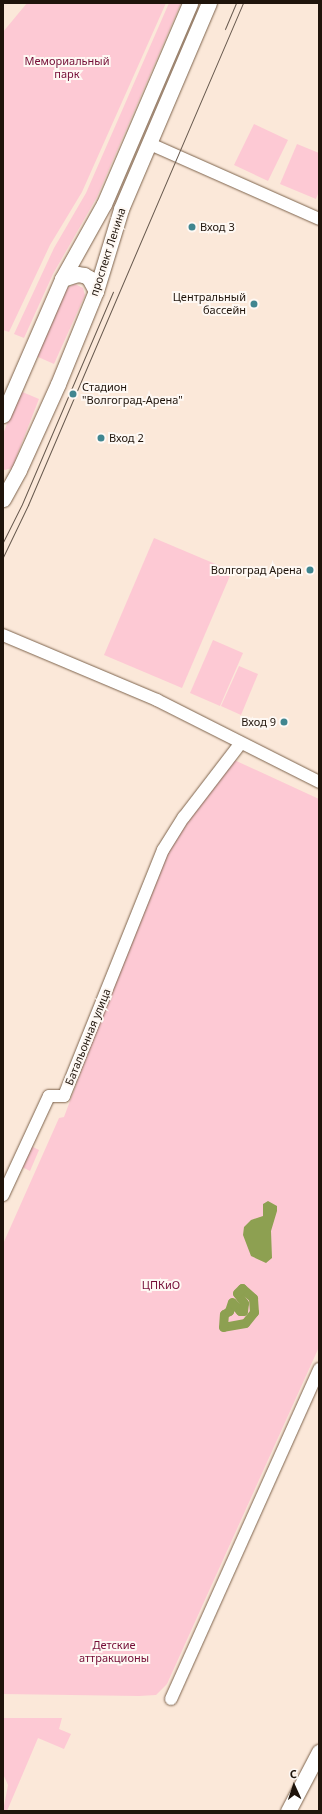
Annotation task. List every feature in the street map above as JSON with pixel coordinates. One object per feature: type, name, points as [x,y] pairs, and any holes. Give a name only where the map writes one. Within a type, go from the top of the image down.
[{"type":"main road","name":"проспект Ленина","points":[[3,414],[62,279],[104,204],[190,3]]},
{"type":"main road","name":"проспект Ленина","points":[[3,499],[19,470],[96,290],[121,209],[209,3]]},
{"type":"main road","points":[[62,279],[77,274],[84,275],[89,278],[96,290]]},
{"type":"main road","points":[[3,476],[19,470]]},
{"type":"main road","points":[[288,1811],[319,1752]]},
{"type":"main road","points":[[297,1811],[319,1770]]},
{"type":"street","points":[[150,144],[319,219]]},
{"type":"street","points":[[3,635],[156,700],[240,744],[319,782]]},
{"type":"street","name":"Батальонная улица","points":[[3,1195],[50,1096],[64,1096],[157,862],[184,817],[240,744]]},
{"type":"street","points":[[171,1699],[319,1369]]},
{"type":"green space","name":"Мемориальный парк","points":[[27,3],[166,3],[82,192],[50,245],[9,332],[3,330],[3,32]]},
{"type":"green space","points":[[169,3],[181,3],[97,197],[53,274],[24,338],[14,334],[54,248],[86,193]]},
{"type":"green space","points":[[254,124],[288,140],[268,181],[234,165]]},
{"type":"green space","points":[[297,144],[319,153],[319,191],[316,199],[280,184]]},
{"type":"green space","points":[[75,284],[83,288],[85,295],[54,364],[36,356],[65,289]]},
{"type":"green space","points":[[20,391],[39,399],[12,468],[5,470],[3,469],[3,434]]},
{"type":"green space","points":[[154,538],[232,571],[182,688],[104,655]]},
{"type":"green space","points":[[213,640],[243,653],[220,706],[190,693]]},
{"type":"green space","points":[[239,666],[258,674],[241,715],[221,706]]},
{"type":"green space","name":"ЦПКиО","points":[[232,759],[319,799],[319,1347],[167,1684],[156,1695],[3,1694],[3,1244],[59,1118],[64,1117],[162,855]]},
{"type":"green space","points":[[31,1146],[39,1150],[30,1171],[22,1167]]},
{"type":"green space","points":[[3,1718],[62,1718],[59,1729],[71,1734],[64,1749],[38,1738],[7,1811],[3,1811],[8,1785],[3,1774]]},
{"type":"shaded area","points":[[268,1201],[277,1206],[277,1211],[271,1231],[272,1258],[266,1263],[251,1256],[243,1235],[244,1227],[251,1220],[263,1216],[263,1204]]},
{"type":"waterway","points":[[242,1288],[253,1298],[254,1312],[245,1323],[223,1327],[224,1314],[229,1311],[232,1302],[240,1311],[243,1311],[244,1303],[237,1293],[242,1288]]},
{"type":"tram line","points":[[225,29],[236,3]]},
{"type":"tram line","points":[[3,557],[28,505],[243,3]]},
{"type":"tram line","points":[[3,542],[22,504],[113,292]]},
{"type":"place","name":"Вход 3","points":[[192,227]]},
{"type":"place","name":"Центральный бассейн","points":[[254,304]]},
{"type":"place","name":"Стадион \"Волгоград-Арена\"","points":[[73,394]]},
{"type":"place","name":"Вход 2","points":[[101,438]]},
{"type":"place","name":"Волгоград Арена","points":[[310,570]]},
{"type":"place","name":"Вход 9","points":[[284,722]]},
{"type":"park label","name":"Детские аттракционы","points":[[114,1652]]}]
